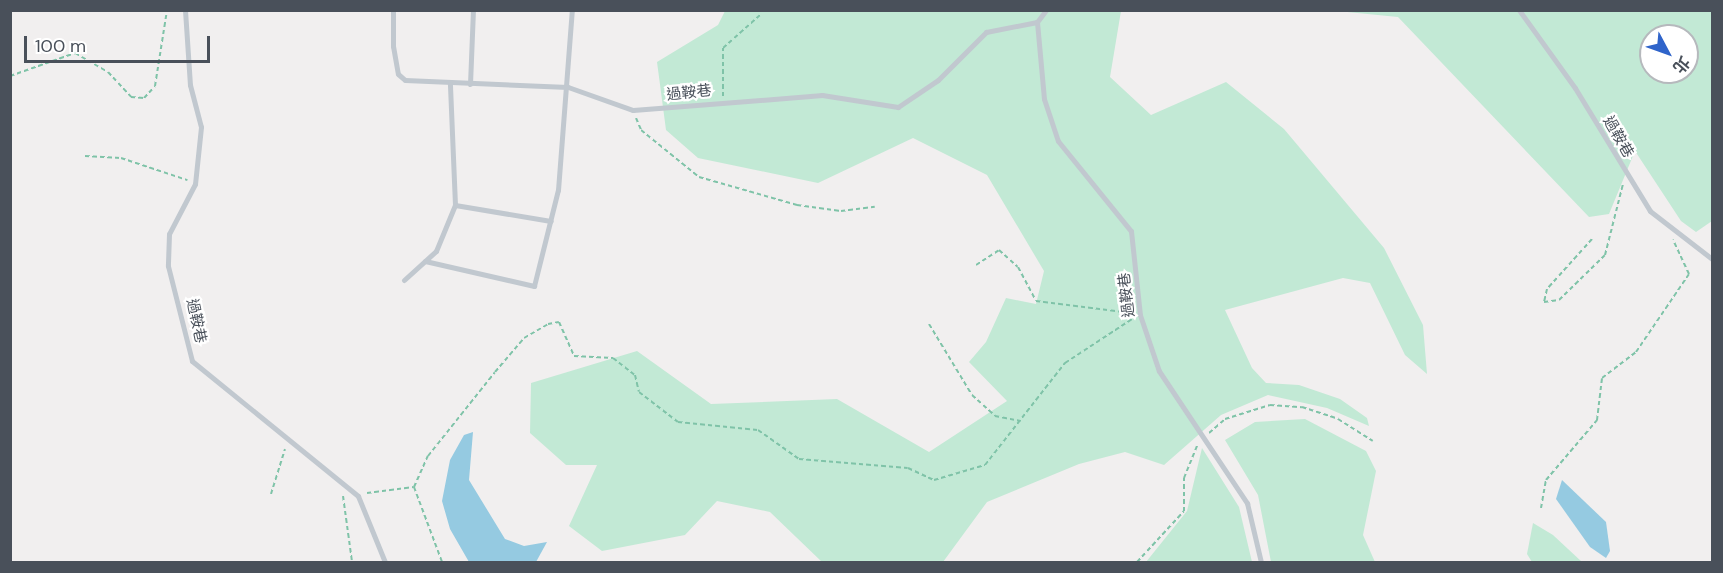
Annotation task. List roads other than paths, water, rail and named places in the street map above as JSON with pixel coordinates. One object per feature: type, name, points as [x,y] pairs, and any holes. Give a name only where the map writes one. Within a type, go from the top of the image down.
[{"type":"lane","name":"過鞍巷","points":[[185,10],[190,85],[201,127],[195,184],[168,245],[168,266],[192,361],[358,496],[385,562]]},
{"type":"lane","name":"過鞍巷","points":[[393,10],[393,46],[401,78],[450,84],[568,87],[633,110],[822,95],[898,107],[938,80],[986,32],[1037,22],[1044,99],[1058,141],[1131,231],[1140,315],[1160,372],[1205,436],[1247,503],[1261,562]]},
{"type":"lane","points":[[470,84],[473,10]]},
{"type":"lane","points":[[425,261],[534,286],[551,221],[568,87],[572,10]]},
{"type":"lane","points":[[1037,22],[1046,10]]},
{"type":"lane","name":"過鞍巷","points":[[1519,10],[1575,88],[1626,175],[1666,227],[1713,259]]},
{"type":"lane","points":[[404,280],[436,251],[455,205],[450,84]]},
{"type":"lane","points":[[455,205],[551,221]]},
{"type":"water","points":[[473,432],[469,480],[505,539],[524,546],[547,542],[536,562],[469,562],[450,529],[442,501],[450,460],[464,435]]},
{"type":"water","points":[[1562,480],[1606,522],[1610,551],[1606,558],[1590,547],[1556,499]]}]
